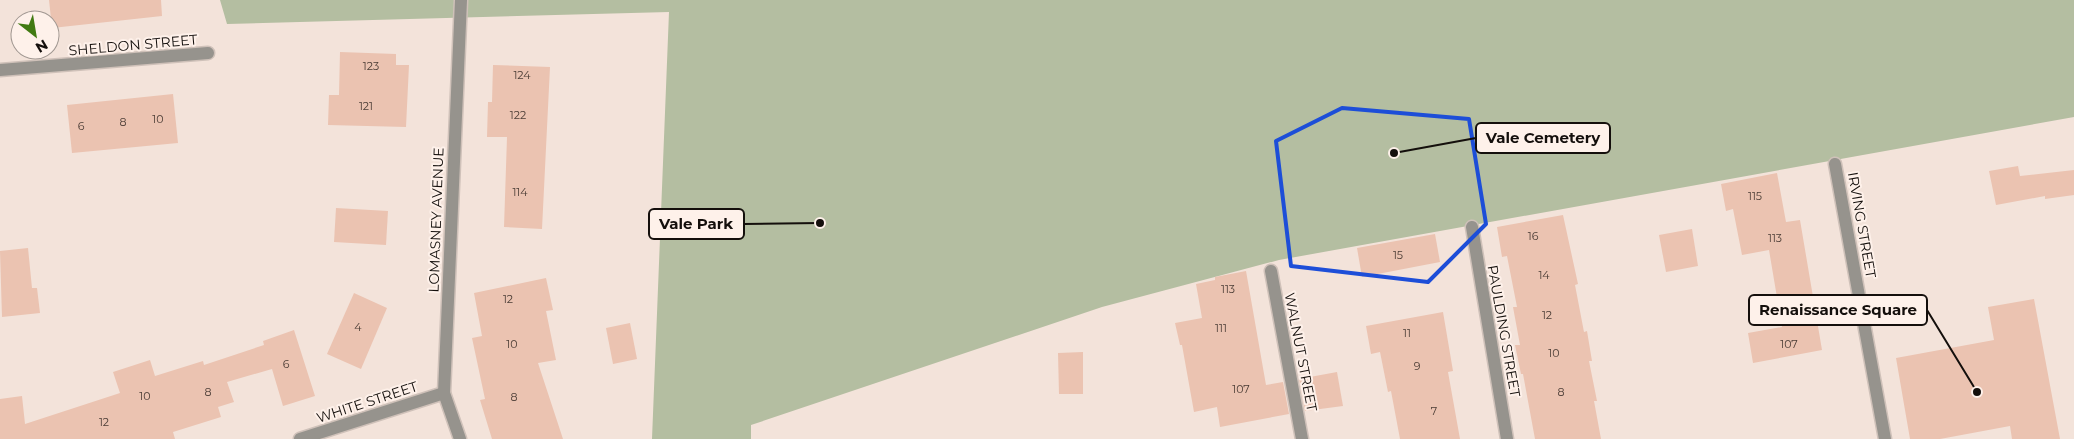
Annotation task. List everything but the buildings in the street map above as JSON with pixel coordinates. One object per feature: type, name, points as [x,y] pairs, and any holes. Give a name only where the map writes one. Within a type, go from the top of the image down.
[{"type":"street","name":"LOMASNEY AVENUE","points":[[460,439],[444,393],[461,0]]},
{"type":"street","name":"SHELDON STREET","points":[[0,70],[208,54]]},
{"type":"street","name":"IRVING STREET","points":[[1835,164],[1886,439]]},
{"type":"street","name":"PAULDING STREET","points":[[1472,228],[1508,439]]},
{"type":"street","name":"WALNUT STREET","points":[[1271,271],[1302,439]]},
{"type":"street","name":"WHITE STREET","points":[[300,439],[444,393]]},
{"type":"highlighted area","points":[[1342,108],[1469,119],[1486,224],[1428,282],[1291,266],[1276,141]]},
{"type":"green space","points":[[220,0],[2074,0],[2074,117],[1279,260],[1102,307],[751,425],[751,439],[652,439],[669,12],[227,24]]},
{"type":"place","name":"Vale Cemetery","points":[[1394,153]]},
{"type":"place","name":"Vale Park","points":[[820,223]]},
{"type":"place","name":"Renaissance Square","points":[[1977,392]]}]
